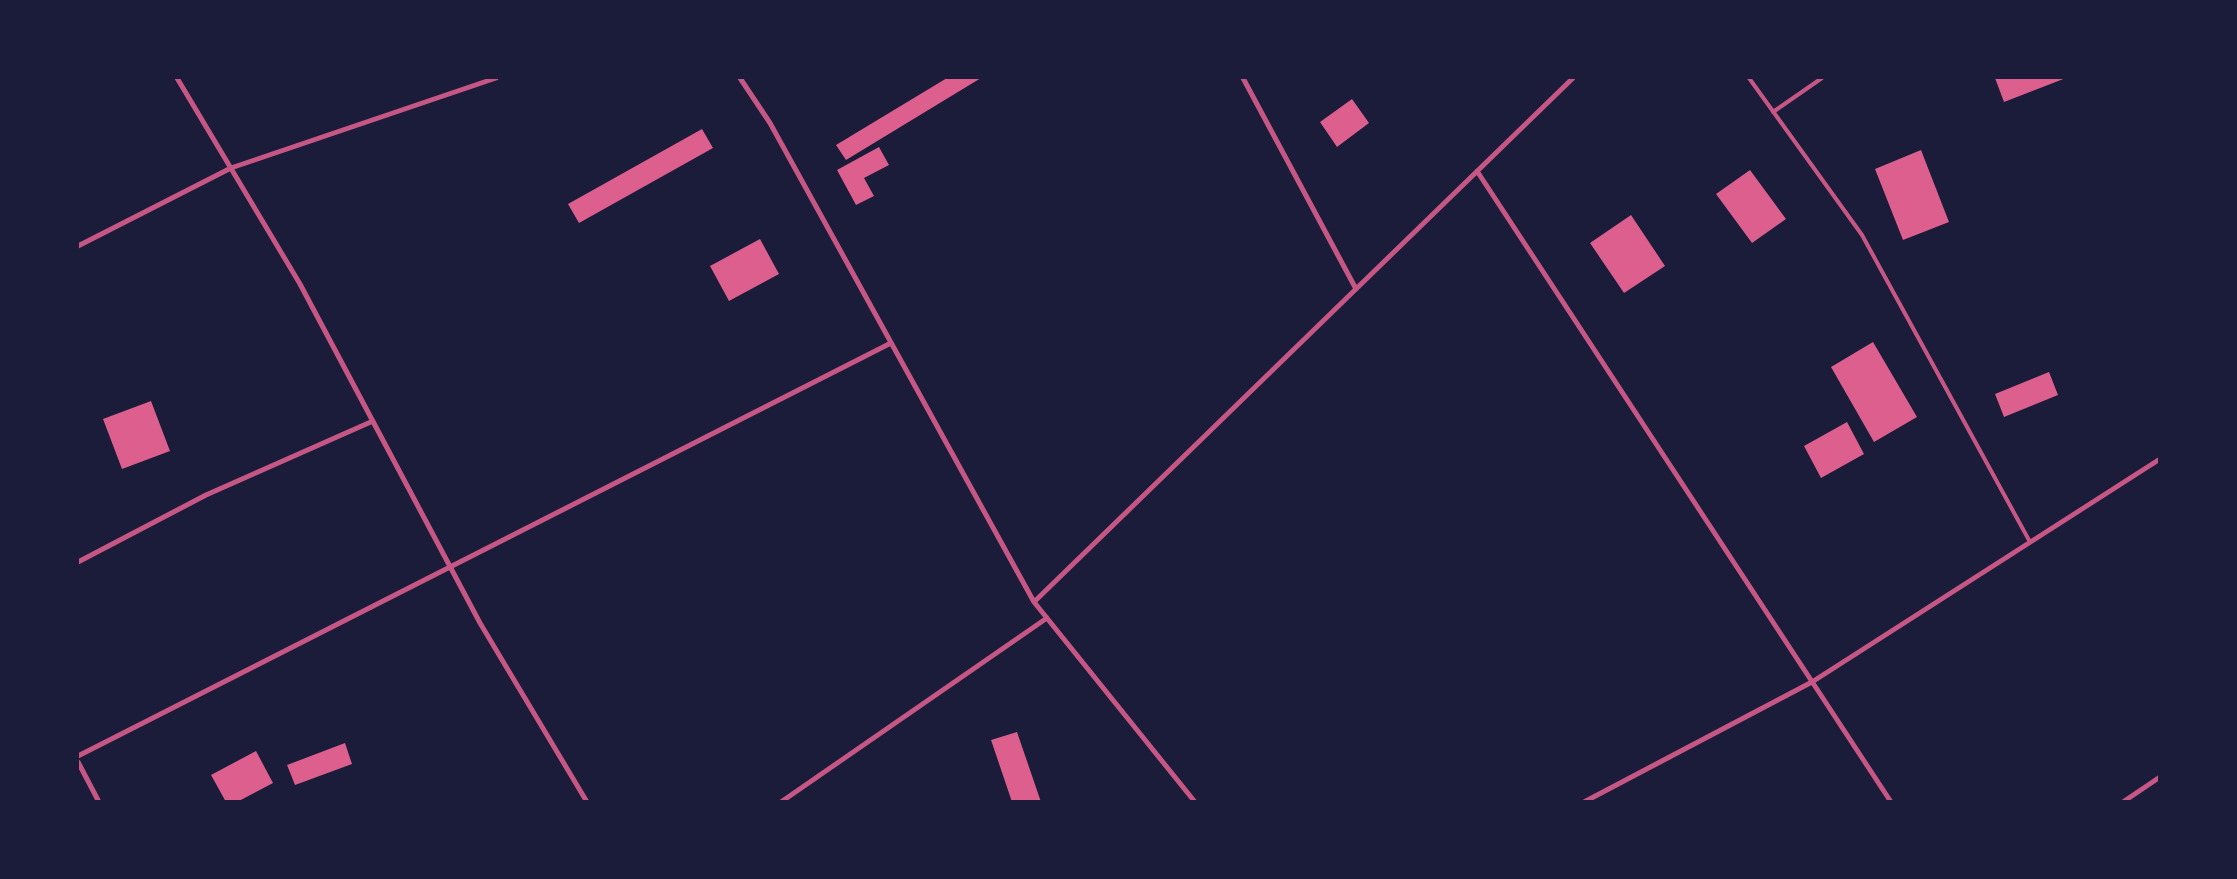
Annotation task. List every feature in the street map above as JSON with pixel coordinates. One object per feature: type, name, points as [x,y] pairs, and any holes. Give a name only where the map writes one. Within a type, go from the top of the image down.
[{"type":"street","points":[[177,78],[300,284],[480,623],[587,802]]},
{"type":"street","points":[[78,246],[230,168],[496,78]]},
{"type":"street","points":[[740,78],[770,123],[1034,602],[1195,802]]},
{"type":"street","points":[[1243,78],[1356,289]]},
{"type":"street","points":[[1034,602],[1573,78]]},
{"type":"street","points":[[1477,171],[1891,802]]},
{"type":"street","points":[[78,756],[891,343]]},
{"type":"street","points":[[78,562],[206,495],[373,421]]},
{"type":"street","points":[[1584,802],[1812,682],[2160,458]]},
{"type":"street","points":[[781,802],[1047,618]]},
{"type":"street","points":[[78,762],[99,802]]},
{"type":"street","points":[[2123,802],[2160,777]]},
{"type":"lane","points":[[1748,78],[1862,235],[2030,542]]},
{"type":"lane","points":[[1773,112],[1822,78]]},
{"type":"building","points":[[947,78],[981,78],[846,160],[836,145]]},
{"type":"building","points":[[1995,78],[2066,78],[2004,102]]},
{"type":"building","points":[[1352,99],[1369,123],[1337,147],[1320,122]]},
{"type":"building","points":[[702,129],[713,148],[579,223],[568,204]]},
{"type":"building","points":[[879,147],[889,165],[864,178],[874,196],[856,205],[837,170]]},
{"type":"building","points":[[1921,150],[1949,222],[1903,240],[1875,169]]},
{"type":"building","points":[[1750,170],[1786,219],[1752,243],[1716,194]]},
{"type":"building","points":[[1631,215],[1665,266],[1624,293],[1590,243]]},
{"type":"building","points":[[760,239],[779,274],[729,301],[710,266]]},
{"type":"building","points":[[1873,342],[1917,417],[1874,442],[1831,367]]},
{"type":"building","points":[[2049,372],[2058,395],[2004,417],[1995,394]]},
{"type":"building","points":[[151,401],[170,451],[122,469],[103,419]]},
{"type":"building","points":[[1847,422],[1864,454],[1821,478],[1804,446]]},
{"type":"building","points":[[1017,732],[1041,802],[1012,802],[991,740]]},
{"type":"building","points":[[345,743],[352,764],[295,785],[287,765]]},
{"type":"building","points":[[256,751],[273,783],[237,802],[226,802],[211,775]]}]
